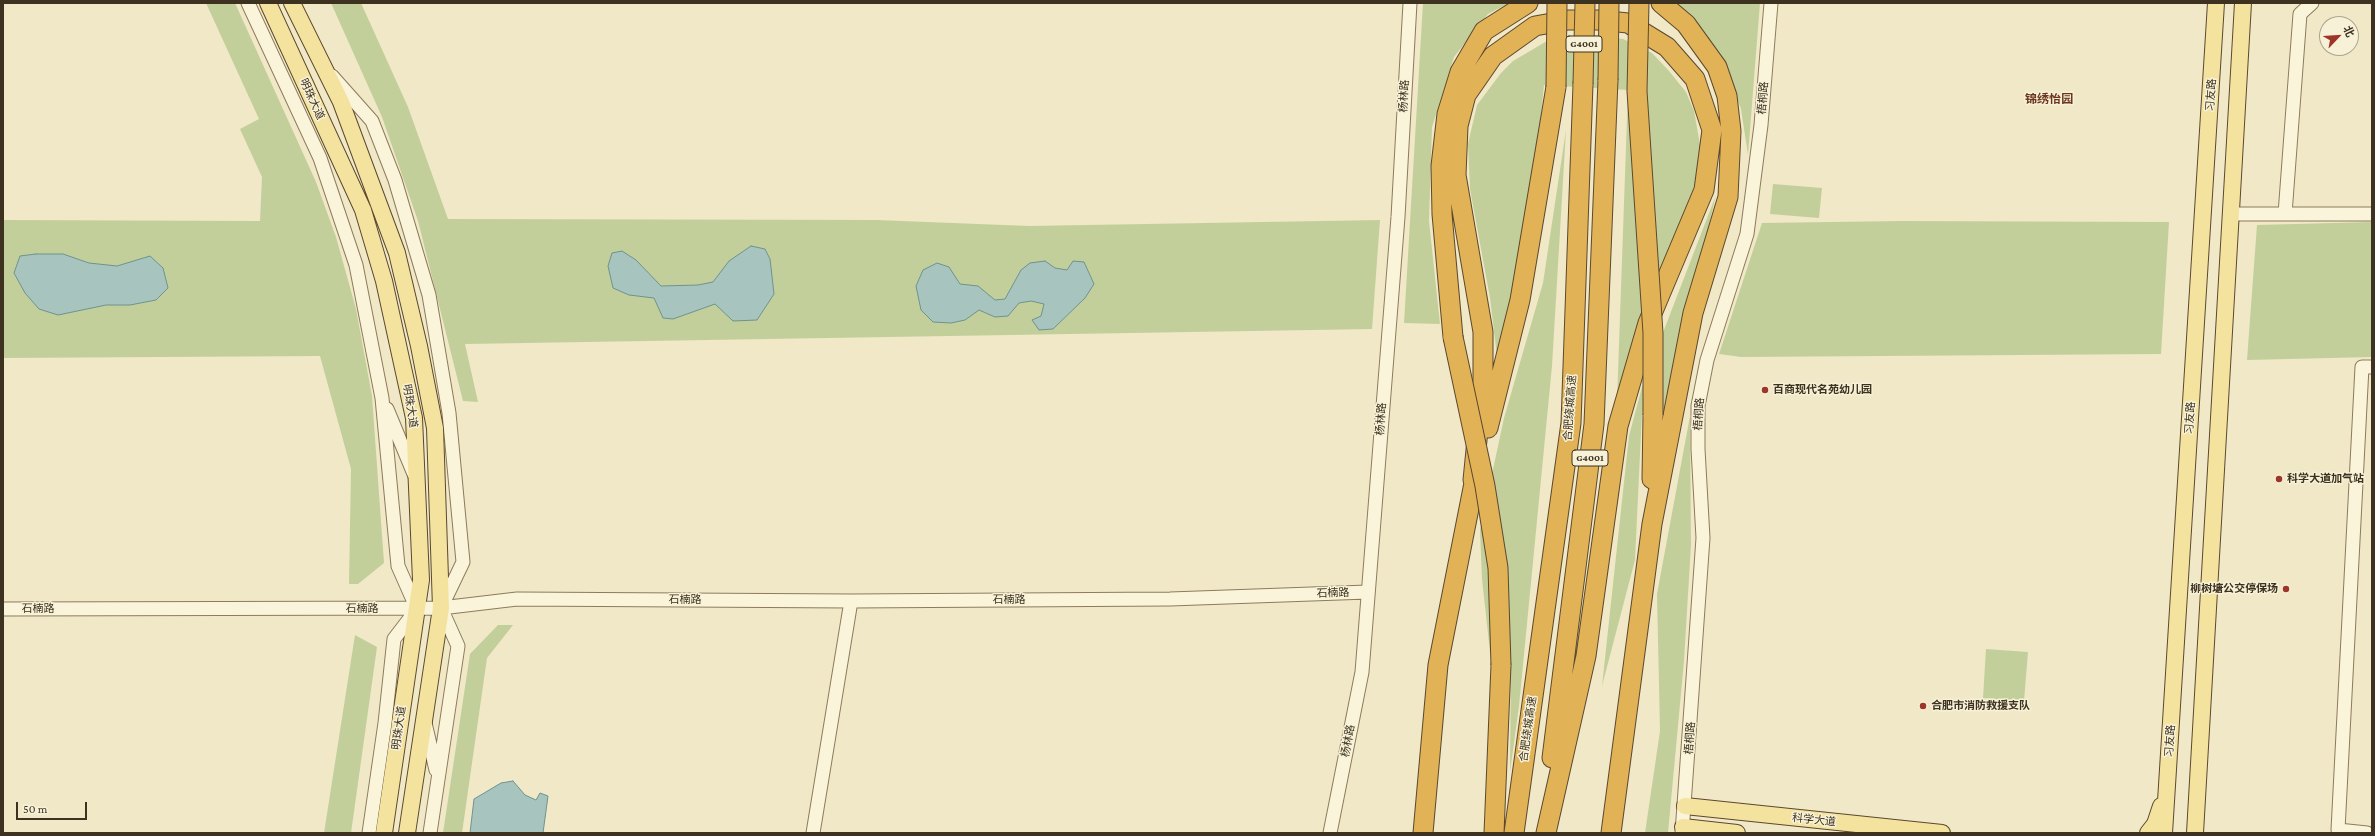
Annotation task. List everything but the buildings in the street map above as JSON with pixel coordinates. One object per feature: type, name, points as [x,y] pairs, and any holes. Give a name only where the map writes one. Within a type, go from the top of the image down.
[{"type":"highway","points":[[1494,833],[1501,665],[1498,568],[1485,486],[1453,337],[1442,214],[1441,166],[1447,114],[1460,72],[1484,32],[1528,3]]},
{"type":"highway","points":[[1423,833],[1438,665],[1473,480],[1520,300],[1556,87],[1557,3]]},
{"type":"highway","name":"合肥绕城高速","points":[[1514,833],[1570,423],[1585,3]]},
{"type":"highway","name":"G4001","points":[[1542,833],[1594,424],[1608,80],[1609,3]]},
{"type":"highway","points":[[1639,3],[1637,91],[1654,333],[1652,524]]},
{"type":"highway","points":[[1611,833],[1652,524],[1693,313],[1728,197],[1731,131],[1727,96],[1717,67],[1686,24],[1661,3]]},
{"type":"highway","points":[[1473,480],[1484,380],[1482,332],[1456,176],[1458,126],[1466,95],[1492,56],[1535,26],[1568,20],[1598,20],[1628,23],[1667,47],[1695,79],[1712,130],[1704,190],[1648,323],[1618,426],[1586,656],[1546,833]]},
{"type":"main road","name":"明珠大道","points":[[268,3],[363,210],[384,281],[414,418],[421,580],[384,833]]},
{"type":"main road","name":"明珠大道","points":[[293,3],[341,102],[396,253],[419,346],[435,428],[441,608],[407,833]]},
{"type":"main road","name":"习友路","points":[[2164,833],[2216,3]]},
{"type":"main road","points":[[2195,833],[2243,3]]},
{"type":"main road","points":[[2148,833],[2155,824],[2167,787]]},
{"type":"main road","name":"科学大道","points":[[1685,806],[1942,833]]},
{"type":"main road","points":[[2196,816],[2205,833]]},
{"type":"main road","points":[[1683,830],[1737,833]]},
{"type":"street","points":[[248,3],[320,158],[356,265],[382,398],[398,566],[416,608],[394,639],[369,833]]},
{"type":"street","name":"杨林路","points":[[1330,833],[1362,672],[1398,217],[1410,3]]},
{"type":"street","name":"梧桐路","points":[[1683,830],[1703,538],[1698,449],[1698,406],[1707,360],[1747,234],[1761,125],[1771,3]]},
{"type":"street","points":[[2286,214],[2300,14],[2312,3]]},
{"type":"street","points":[[324,67],[372,121],[395,180],[429,295],[451,426],[463,562],[441,608],[458,646],[430,833]]},
{"type":"street","points":[[2231,214],[2372,214]]},
{"type":"street","points":[[2367,833],[2338,830],[2362,367],[2372,367]]},
{"type":"street","points":[[382,398],[416,479]]},
{"type":"street","points":[[437,505],[451,426]]},
{"type":"street","name":"石楠路","points":[[3,609],[441,608],[517,599],[851,601],[1170,599],[1368,592]]},
{"type":"street","points":[[813,833],[851,601]]},
{"type":"street","points":[[378,769],[401,717]]},
{"type":"street","points":[[424,718],[438,778]]},
{"type":"green space","points":[[206,3],[235,3],[316,182],[336,237],[356,309],[372,396],[384,563],[358,584],[349,584],[351,469],[320,356],[3,358],[3,220],[260,221],[262,177],[240,129],[259,119]]},
{"type":"green space","points":[[331,3],[361,3],[408,107],[448,219],[876,220],[1029,226],[1380,220],[1372,329],[465,344],[478,402],[463,401],[418,221],[382,117]]},
{"type":"green space","points":[[1423,3],[1509,3],[1488,14],[1454,57],[1432,127],[1429,221],[1440,324],[1404,323]]},
{"type":"green space","points":[[1672,3],[1760,3],[1748,155],[1741,109],[1722,58]]},
{"type":"green space","points":[[1593,35],[1623,39],[1652,53],[1669,71],[1686,92],[1694,111],[1701,150],[1694,198],[1617,401],[1628,90],[1544,85],[1530,221],[1498,364],[1490,298],[1470,189],[1468,144],[1477,105],[1501,73],[1513,61],[1547,41]]},
{"type":"green space","points":[[1566,130],[1552,366],[1519,706],[1510,772],[1511,659],[1491,661],[1482,579],[1480,530],[1504,418],[1543,283]]},
{"type":"green space","points":[[1773,184],[1822,188],[1819,218],[1770,214]]},
{"type":"green space","points":[[1716,195],[1666,412],[1642,412],[1635,560],[1602,686],[1629,436],[1642,387]]},
{"type":"green space","points":[[1901,221],[2169,222],[2161,354],[1741,357],[1719,354],[1762,223]]},
{"type":"green space","points":[[2372,222],[2372,357],[2247,360],[2257,225]]},
{"type":"green space","points":[[1690,416],[1691,545],[1684,661],[1668,833],[1645,833],[1660,731],[1657,594]]},
{"type":"green space","points":[[498,625],[513,625],[487,658],[462,833],[443,833],[470,654]]},
{"type":"green space","points":[[355,635],[377,647],[351,833],[324,833]]},
{"type":"green space","points":[[1986,649],[2028,652],[2024,701],[1983,698]]},
{"type":"water","points":[[751,246],[765,249],[770,259],[774,294],[757,320],[733,321],[715,304],[673,319],[663,318],[654,298],[629,295],[613,288],[608,266],[612,253],[622,251],[636,260],[661,286],[698,285],[713,282],[729,261]]},
{"type":"water","points":[[36,254],[63,254],[89,263],[117,266],[150,256],[163,268],[168,288],[156,300],[130,305],[106,305],[58,315],[39,309],[25,293],[14,273],[20,256]]},
{"type":"water","points":[[1045,261],[1055,268],[1067,270],[1073,261],[1084,262],[1094,284],[1085,298],[1053,329],[1039,330],[1032,320],[1041,316],[1044,304],[1031,301],[1019,303],[1008,316],[995,317],[979,310],[965,320],[951,323],[933,322],[921,310],[916,286],[923,270],[937,263],[949,267],[960,284],[978,286],[995,300],[1005,299],[1021,270],[1030,263]]},
{"type":"water","points":[[513,781],[525,795],[536,800],[540,793],[548,796],[543,833],[470,833],[474,799],[501,783]]},
{"type":"place","name":"百商现代名苑幼儿园","points":[[1765,390]]},
{"type":"place","name":"科学大道加气站","points":[[2279,479]]},
{"type":"place","name":"柳树塘公交停保场","points":[[2286,589]]},
{"type":"place","name":"合肥市消防救援支队","points":[[1923,706]]},
{"type":"district","name":"锦绣怡园","points":[[2049,99]]}]
